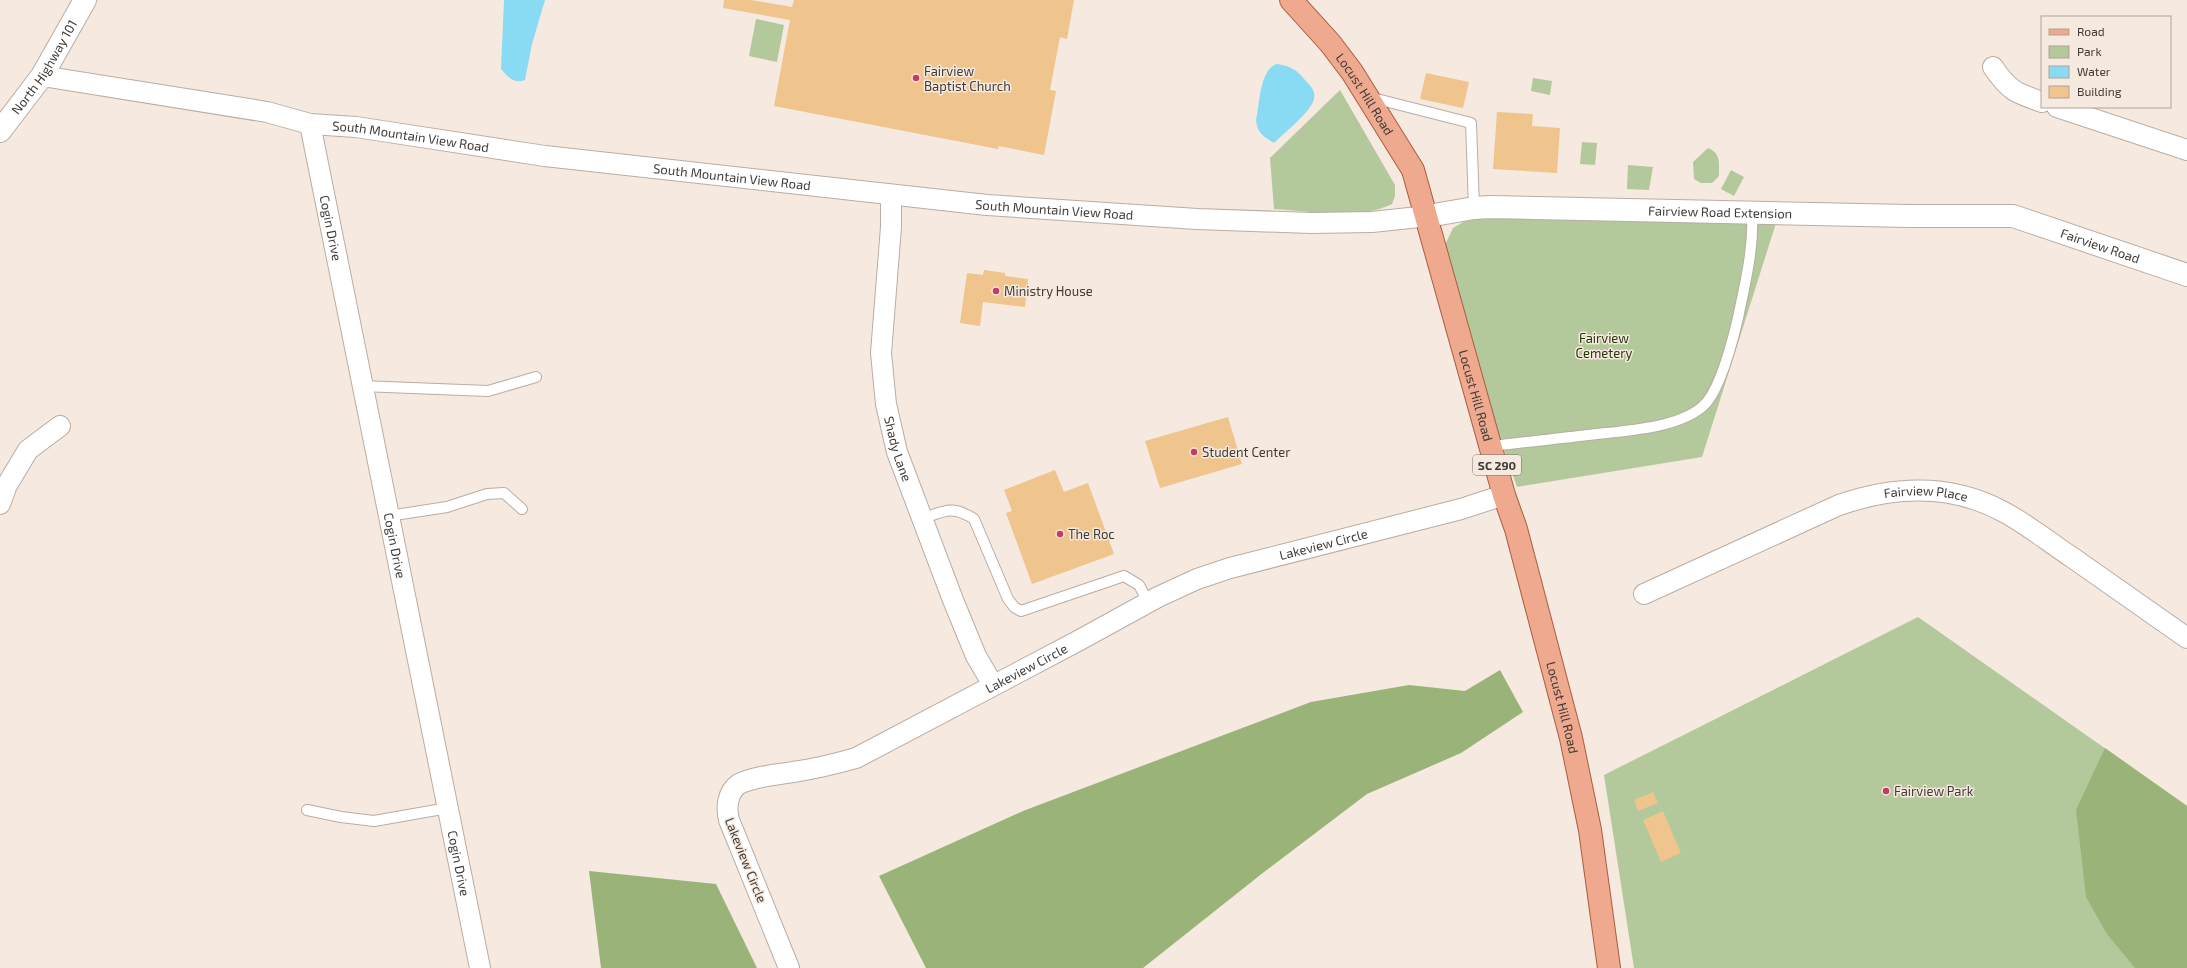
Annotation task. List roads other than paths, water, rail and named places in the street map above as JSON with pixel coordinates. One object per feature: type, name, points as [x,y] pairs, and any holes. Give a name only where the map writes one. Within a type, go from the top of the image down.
[{"type":"main road","name":"Locust Hill Road","points":[[1291,0],[1330,43],[1369,97],[1413,170],[1428,216],[1492,446],[1504,495],[1516,529],[1571,738],[1590,830],[1609,968]]},
{"type":"street","name":"North Highway 101","points":[[0,130],[42,76],[85,0]]},
{"type":"street","points":[[1992,67],[2002,81],[2015,93],[2041,102]]},
{"type":"street","name":"South Mountain View Road","points":[[42,76],[267,112],[310,124],[356,127],[546,156],[891,195],[1048,210],[1197,219],[1311,223],[1372,222],[1428,216]]},
{"type":"street","points":[[2061,108],[2187,150]]},
{"type":"street","name":"Cogin Drive","points":[[310,124],[361,386],[480,968]]},
{"type":"street","name":"Shady Lane","points":[[891,195],[891,227],[881,353],[882,378],[897,452],[976,656],[993,685]]},
{"type":"street","name":"Fairview Road Extension","points":[[1428,216],[1474,208],[1909,216],[2013,216]]},
{"type":"street","name":"Fairview Road","points":[[2013,216],[2187,275]]},
{"type":"street","points":[[0,504],[7,485],[28,450],[60,426]]},
{"type":"street","name":"Fairview Place","points":[[1644,594],[1839,505],[1864,496],[1889,491],[1927,490],[1968,497],[2003,512],[2187,638]]},
{"type":"street","name":"Lakeview Circle","points":[[789,968],[729,820],[727,806],[733,791],[739,785],[752,779],[826,767],[856,758],[1148,602],[1197,579],[1230,568],[1462,509],[1504,495]]},
{"type":"lane","points":[[1369,97],[1471,123],[1474,208]]},
{"type":"lane","points":[[1492,446],[1656,426],[1683,417],[1703,407],[1715,391],[1735,331],[1749,265],[1753,232],[1752,213]]},
{"type":"lane","points":[[361,386],[488,391],[536,377]]},
{"type":"lane","points":[[388,516],[446,508],[487,494],[504,493],[522,508]]},
{"type":"lane","points":[[922,519],[950,509],[963,512],[974,518],[1008,598],[1014,607],[1021,611],[1124,576],[1139,585],[1148,602]]},
{"type":"lane","points":[[307,810],[341,817],[374,821],[448,808]]},
{"type":"water","points":[[504,0],[545,0],[532,44],[525,80],[521,81],[512,79],[501,69]]},
{"type":"water","points":[[1276,64],[1289,67],[1299,73],[1312,88],[1314,99],[1308,110],[1274,143],[1264,137],[1259,131],[1256,120],[1263,81],[1270,68]]},
{"type":"place","name":"Fairview Baptist Church","points":[[916,78]]},
{"type":"place","name":"Ministry House","points":[[996,291]]},
{"type":"place","name":"Student Center","points":[[1194,452]]},
{"type":"place","name":"The Roc","points":[[1060,534]]},
{"type":"place","name":"Fairview Park","points":[[1886,791]]},
{"type":"park label","name":"Fairview Cemetery","points":[[1604,346]]}]
